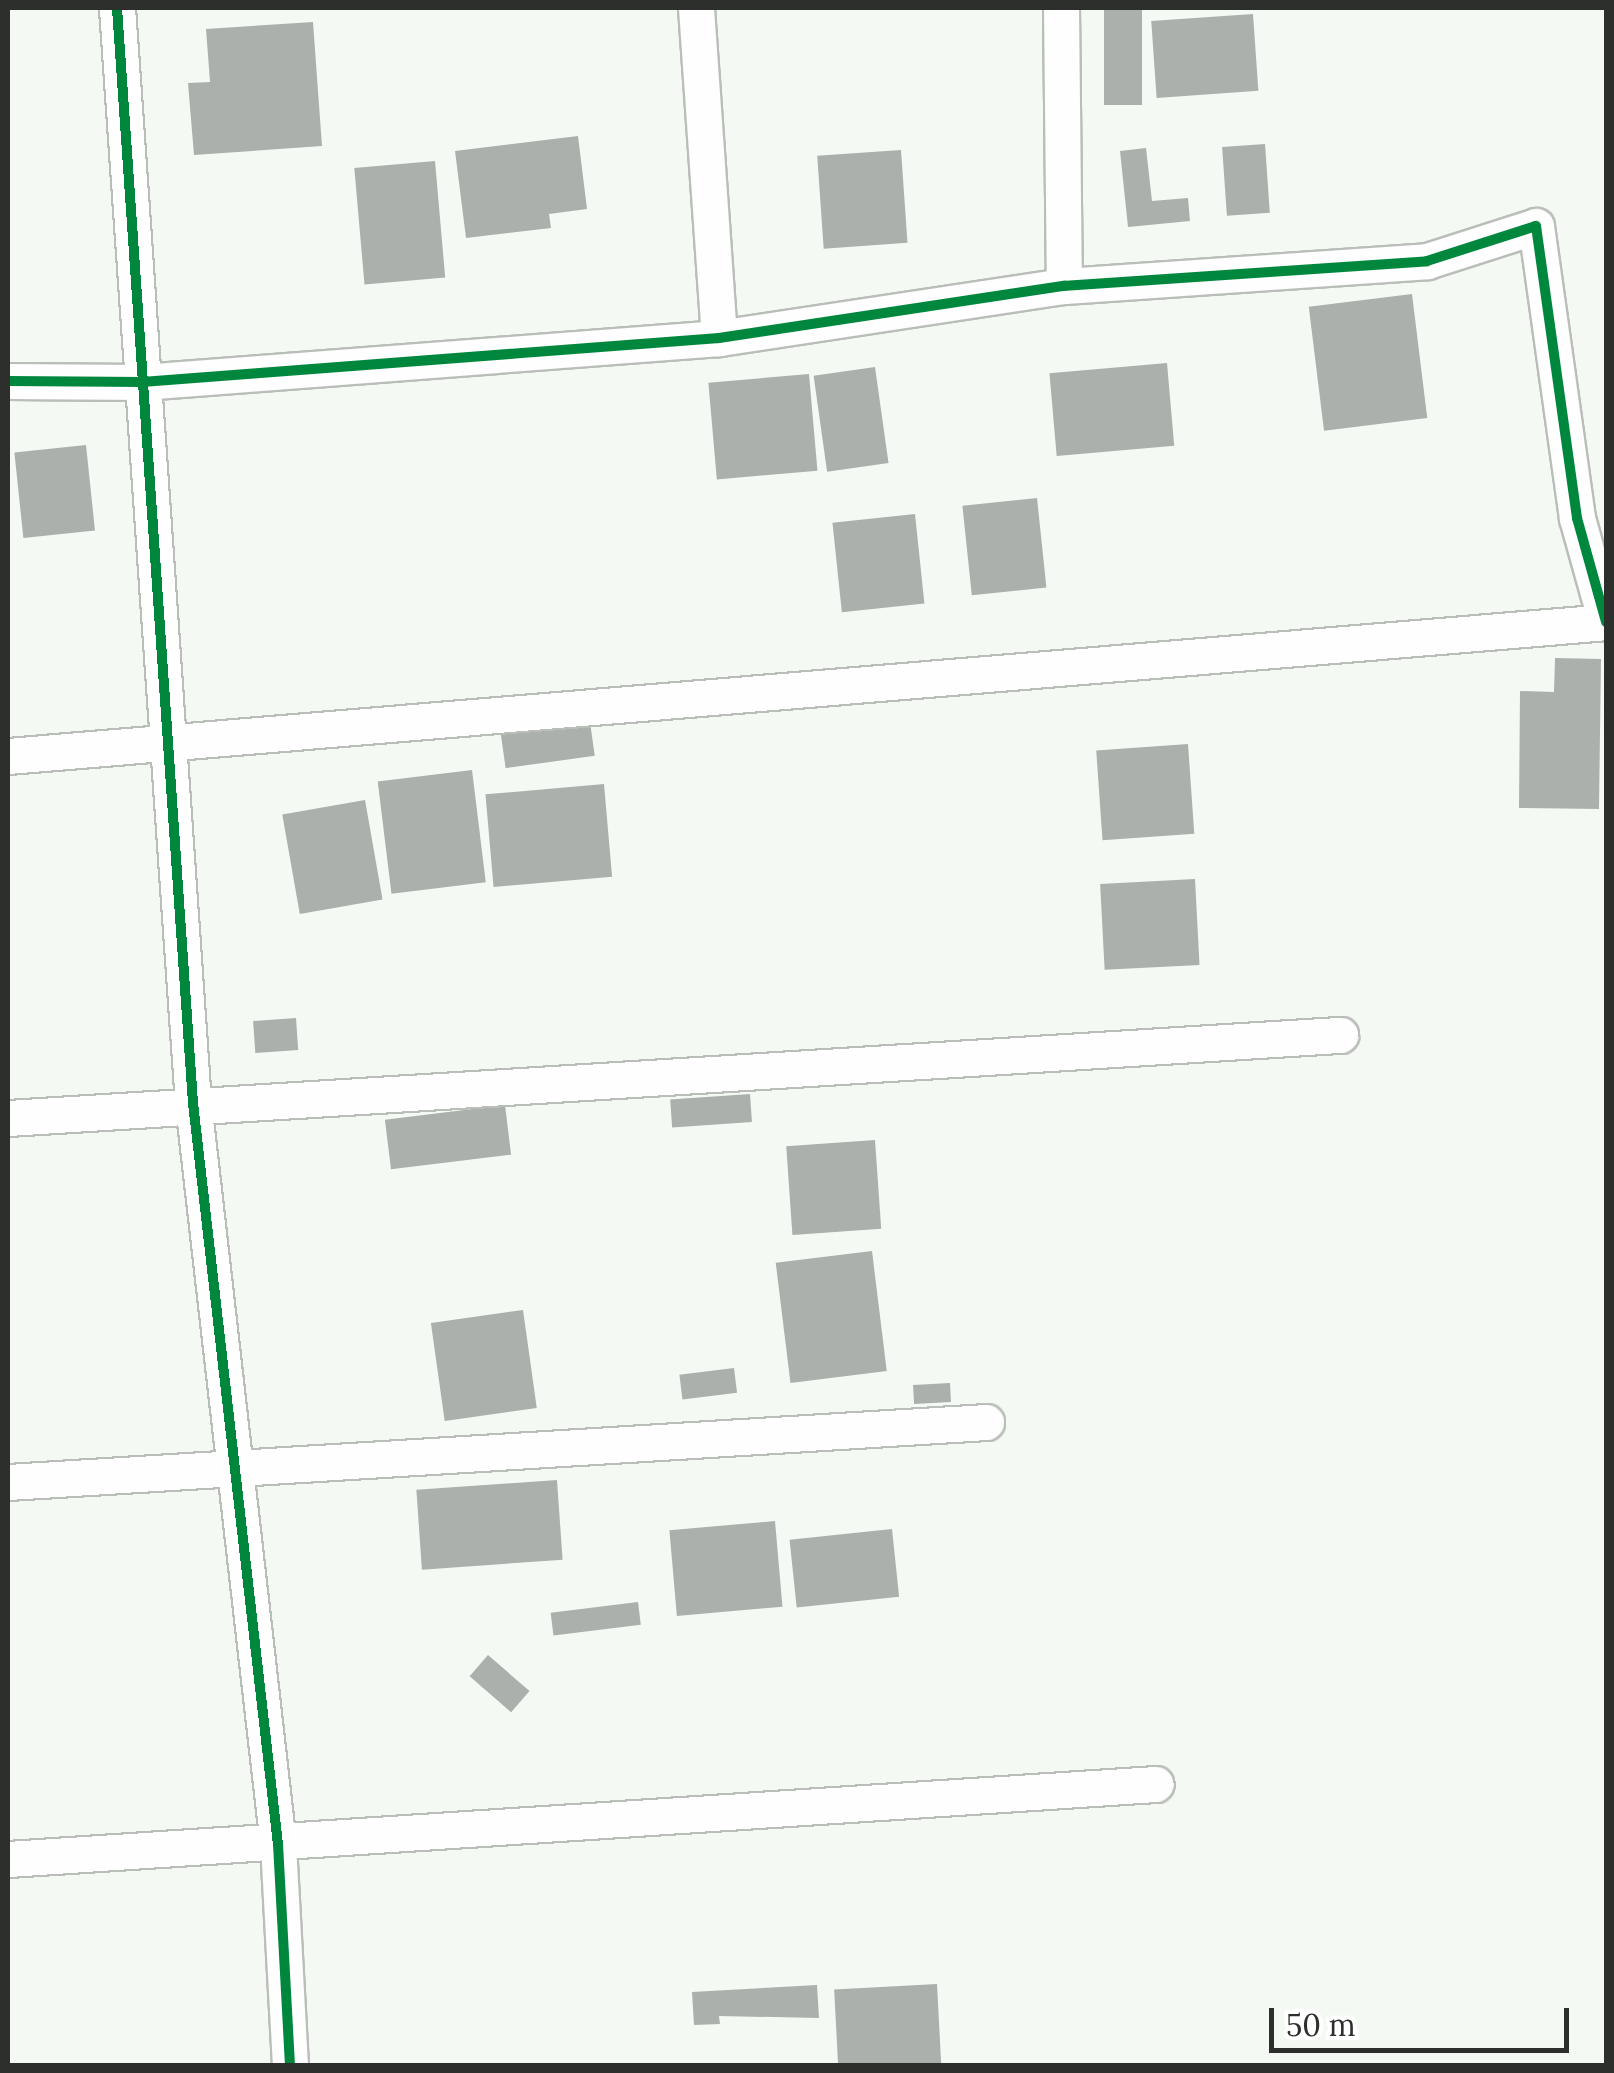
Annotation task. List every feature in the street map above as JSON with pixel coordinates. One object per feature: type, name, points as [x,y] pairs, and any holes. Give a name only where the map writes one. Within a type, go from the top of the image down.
[{"type":"street","points":[[117,8],[163,739],[193,1104],[231,1468],[278,1844],[290,2066]]},
{"type":"street","points":[[696,8],[720,338]]},
{"type":"street","points":[[1060,8],[1064,286]]},
{"type":"street","points":[[8,380],[142,382],[720,338],[1064,286],[1427,261],[1536,226],[1577,518],[1606,622],[163,739],[8,756]]},
{"type":"street","points":[[8,1118],[1340,1035]]},
{"type":"street","points":[[8,1482],[986,1422]]},
{"type":"street","points":[[8,1859],[1156,1784]]},
{"type":"building","points":[[1104,8],[1142,8],[1142,105],[1104,105]]},
{"type":"building","points":[[1253,14],[1258,91],[1157,98],[1151,21]]},
{"type":"building","points":[[313,22],[322,146],[194,155],[188,83],[210,82],[206,29]]},
{"type":"building","points":[[578,136],[587,209],[549,214],[551,228],[466,238],[455,151]]},
{"type":"building","points":[[1265,144],[1270,213],[1227,216],[1222,147]]},
{"type":"building","points":[[1146,148],[1152,201],[1188,198],[1190,221],[1128,227],[1120,151]]},
{"type":"building","points":[[901,150],[907,243],[824,249],[817,156]]},
{"type":"building","points":[[435,161],[445,278],[365,285],[354,168]]},
{"type":"building","points":[[1412,294],[1427,418],[1324,431],[1309,307]]},
{"type":"building","points":[[1167,363],[1174,446],[1057,456],[1049,373]]},
{"type":"building","points":[[875,367],[888,463],[827,472],[814,376]]},
{"type":"building","points":[[809,374],[817,471],[717,479],[708,383]]},
{"type":"building","points":[[86,445],[95,531],[23,538],[14,453]]},
{"type":"building","points":[[1037,498],[1046,588],[972,595],[962,506]]},
{"type":"building","points":[[915,514],[924,604],[842,612],[832,523]]},
{"type":"building","points":[[1555,658],[1601,659],[1599,809],[1519,808],[1520,691],[1554,692]]},
{"type":"building","points":[[590,722],[595,756],[506,768],[501,735]]},
{"type":"building","points":[[1188,744],[1194,834],[1103,840],[1096,750]]},
{"type":"building","points":[[472,770],[486,882],[391,894],[378,782]]},
{"type":"building","points":[[604,784],[612,877],[494,887],[485,794]]},
{"type":"building","points":[[365,800],[383,899],[300,914],[282,815]]},
{"type":"building","points":[[1195,879],[1200,965],[1105,970],[1100,884]]},
{"type":"building","points":[[296,1018],[298,1050],[255,1053],[253,1021]]},
{"type":"building","points":[[750,1094],[752,1122],[672,1128],[670,1100]]},
{"type":"building","points":[[505,1105],[511,1155],[391,1169],[385,1120]]},
{"type":"building","points":[[875,1140],[881,1229],[792,1235],[786,1146]]},
{"type":"building","points":[[872,1251],[887,1371],[790,1383],[776,1263]]},
{"type":"building","points":[[523,1310],[537,1408],[445,1421],[431,1323]]},
{"type":"building","points":[[734,1368],[737,1393],[682,1400],[679,1375]]},
{"type":"building","points":[[950,1383],[951,1402],[914,1404],[913,1385]]},
{"type":"building","points":[[557,1480],[563,1560],[422,1570],[416,1490]]},
{"type":"building","points":[[775,1521],[782,1607],[677,1616],[669,1530]]},
{"type":"building","points":[[892,1529],[899,1597],[797,1607],[790,1540]]},
{"type":"building","points":[[638,1602],[641,1625],[553,1636],[551,1613]]},
{"type":"building","points":[[488,1655],[530,1691],[511,1712],[470,1676]]},
{"type":"building","points":[[937,1984],[941,2066],[838,2066],[834,1989]]},
{"type":"building","points":[[817,1985],[819,2018],[719,2016],[720,2024],[694,2025],[692,1992]]},
{"type":"cycle path","points":[[117,8],[193,1103],[278,1844],[290,2066]]},
{"type":"cycle path","points":[[8,381],[142,382],[719,338],[1064,286],[1427,261],[1536,226],[1577,518],[1606,622]]}]
